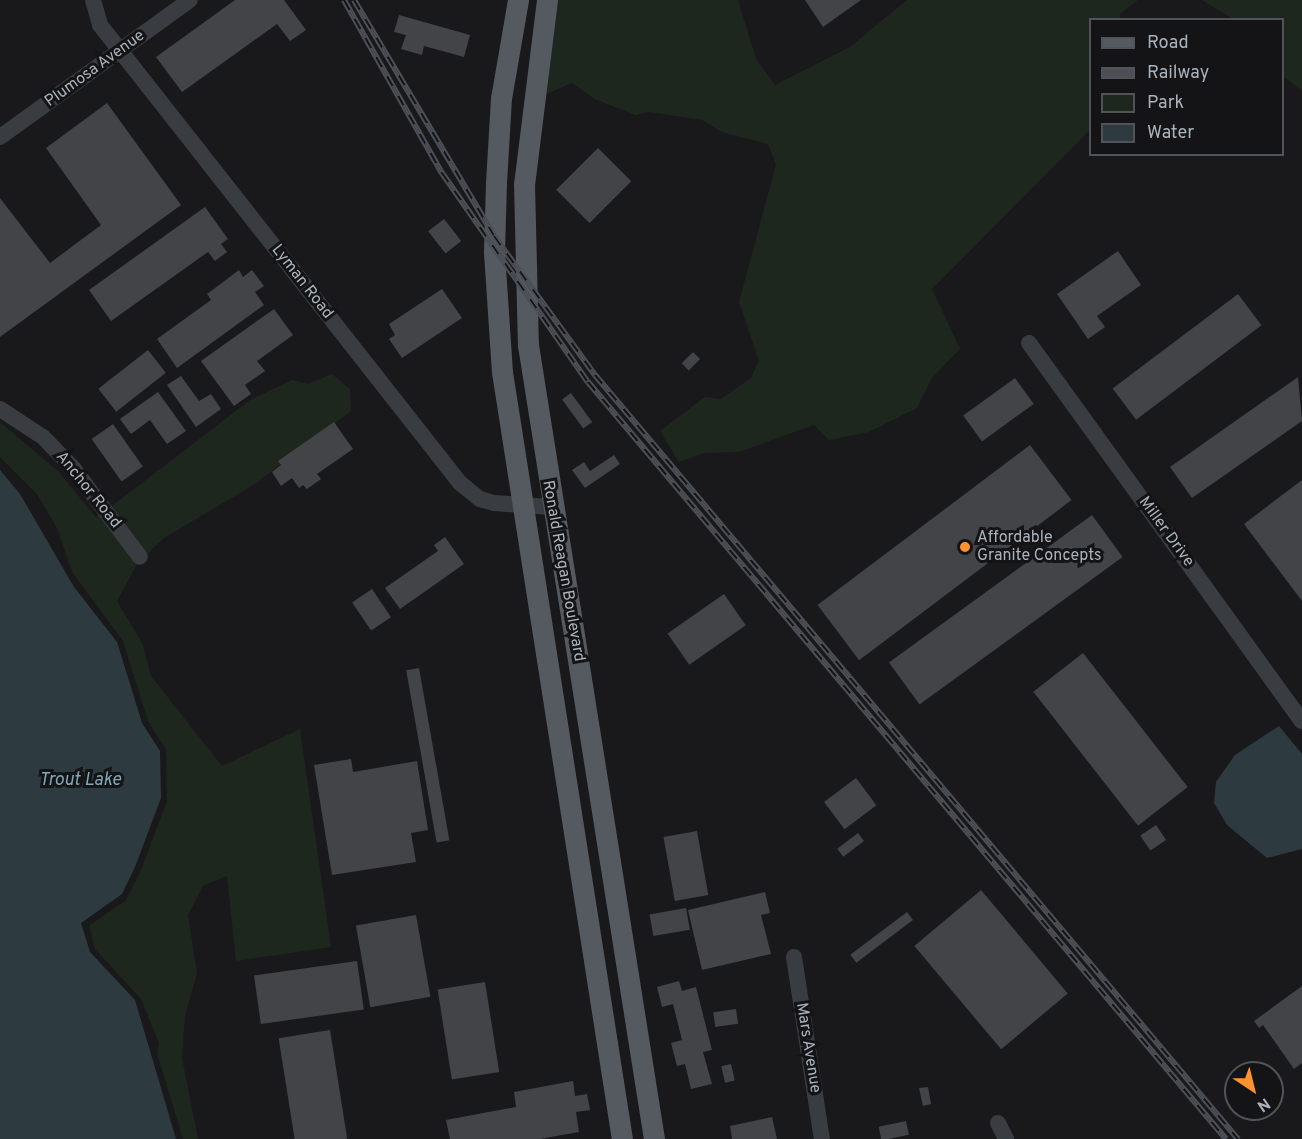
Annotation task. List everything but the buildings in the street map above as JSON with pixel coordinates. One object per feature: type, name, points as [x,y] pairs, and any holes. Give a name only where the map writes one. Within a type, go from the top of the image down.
[{"type":"main road","name":"Ronald Reagan Boulevard","points":[[518,0],[501,98],[494,252],[502,372],[622,1139]]},
{"type":"main road","name":"Ronald Reagan Boulevard","points":[[547,0],[529,122],[524,279],[528,345],[550,507],[594,753],[654,1139]]},
{"type":"street","name":"Lyman Road","points":[[93,0],[100,25],[460,483],[480,499],[550,507]]},
{"type":"street","name":"Plumosa Avenue","points":[[0,137],[190,0]]},
{"type":"street","name":"Miller Drive","points":[[1029,343],[1302,721]]},
{"type":"street","name":"Anchor Road","points":[[0,409],[43,437],[73,468],[140,557]]},
{"type":"street","name":"Mars Avenue","points":[[794,957],[822,1139]]},
{"type":"street","points":[[998,1123],[1006,1139]]},
{"type":"green space","points":[[554,0],[738,0],[756,59],[775,85],[850,47],[907,0],[1138,0],[1120,14],[1121,18],[1089,18],[1089,131],[932,289],[960,349],[932,378],[917,408],[869,432],[829,440],[814,425],[739,452],[704,453],[679,462],[660,431],[705,397],[721,399],[751,378],[759,361],[739,302],[776,165],[768,144],[722,132],[702,120],[649,112],[635,115],[595,99],[572,83],[546,94]]},
{"type":"green space","points":[[1202,0],[1302,0],[1302,91],[1284,77],[1284,18],[1231,18]]},
{"type":"green space","points":[[332,374],[350,389],[351,411],[255,484],[164,538],[147,554],[112,506],[250,400],[292,380],[308,384]]},
{"type":"green space","points":[[0,422],[58,471],[96,517],[100,515],[137,564],[117,601],[142,643],[151,676],[222,766],[300,729],[331,947],[236,961],[227,876],[203,886],[188,915],[197,973],[185,1016],[182,1058],[198,1139],[183,1139],[157,1053],[159,1043],[141,999],[95,949],[89,926],[126,900],[141,870],[167,801],[166,750],[148,721],[123,641],[72,572],[57,528],[37,494],[0,457]]},
{"type":"water","name":"Trout Lake","points":[[0,470],[20,494],[74,587],[117,642],[142,723],[160,751],[161,798],[135,867],[122,894],[81,923],[90,952],[135,1000],[176,1139],[0,1139]]},
{"type":"water","points":[[1279,726],[1302,754],[1302,849],[1267,858],[1227,825],[1214,803],[1216,782],[1235,755]]},
{"type":"railway","points":[[344,0],[442,173],[588,382],[1226,1139]]},
{"type":"railway","points":[[354,0],[494,236],[595,375],[1238,1139]]},
{"type":"place","name":"Affordable Granite Concepts","points":[[965,547]]}]
